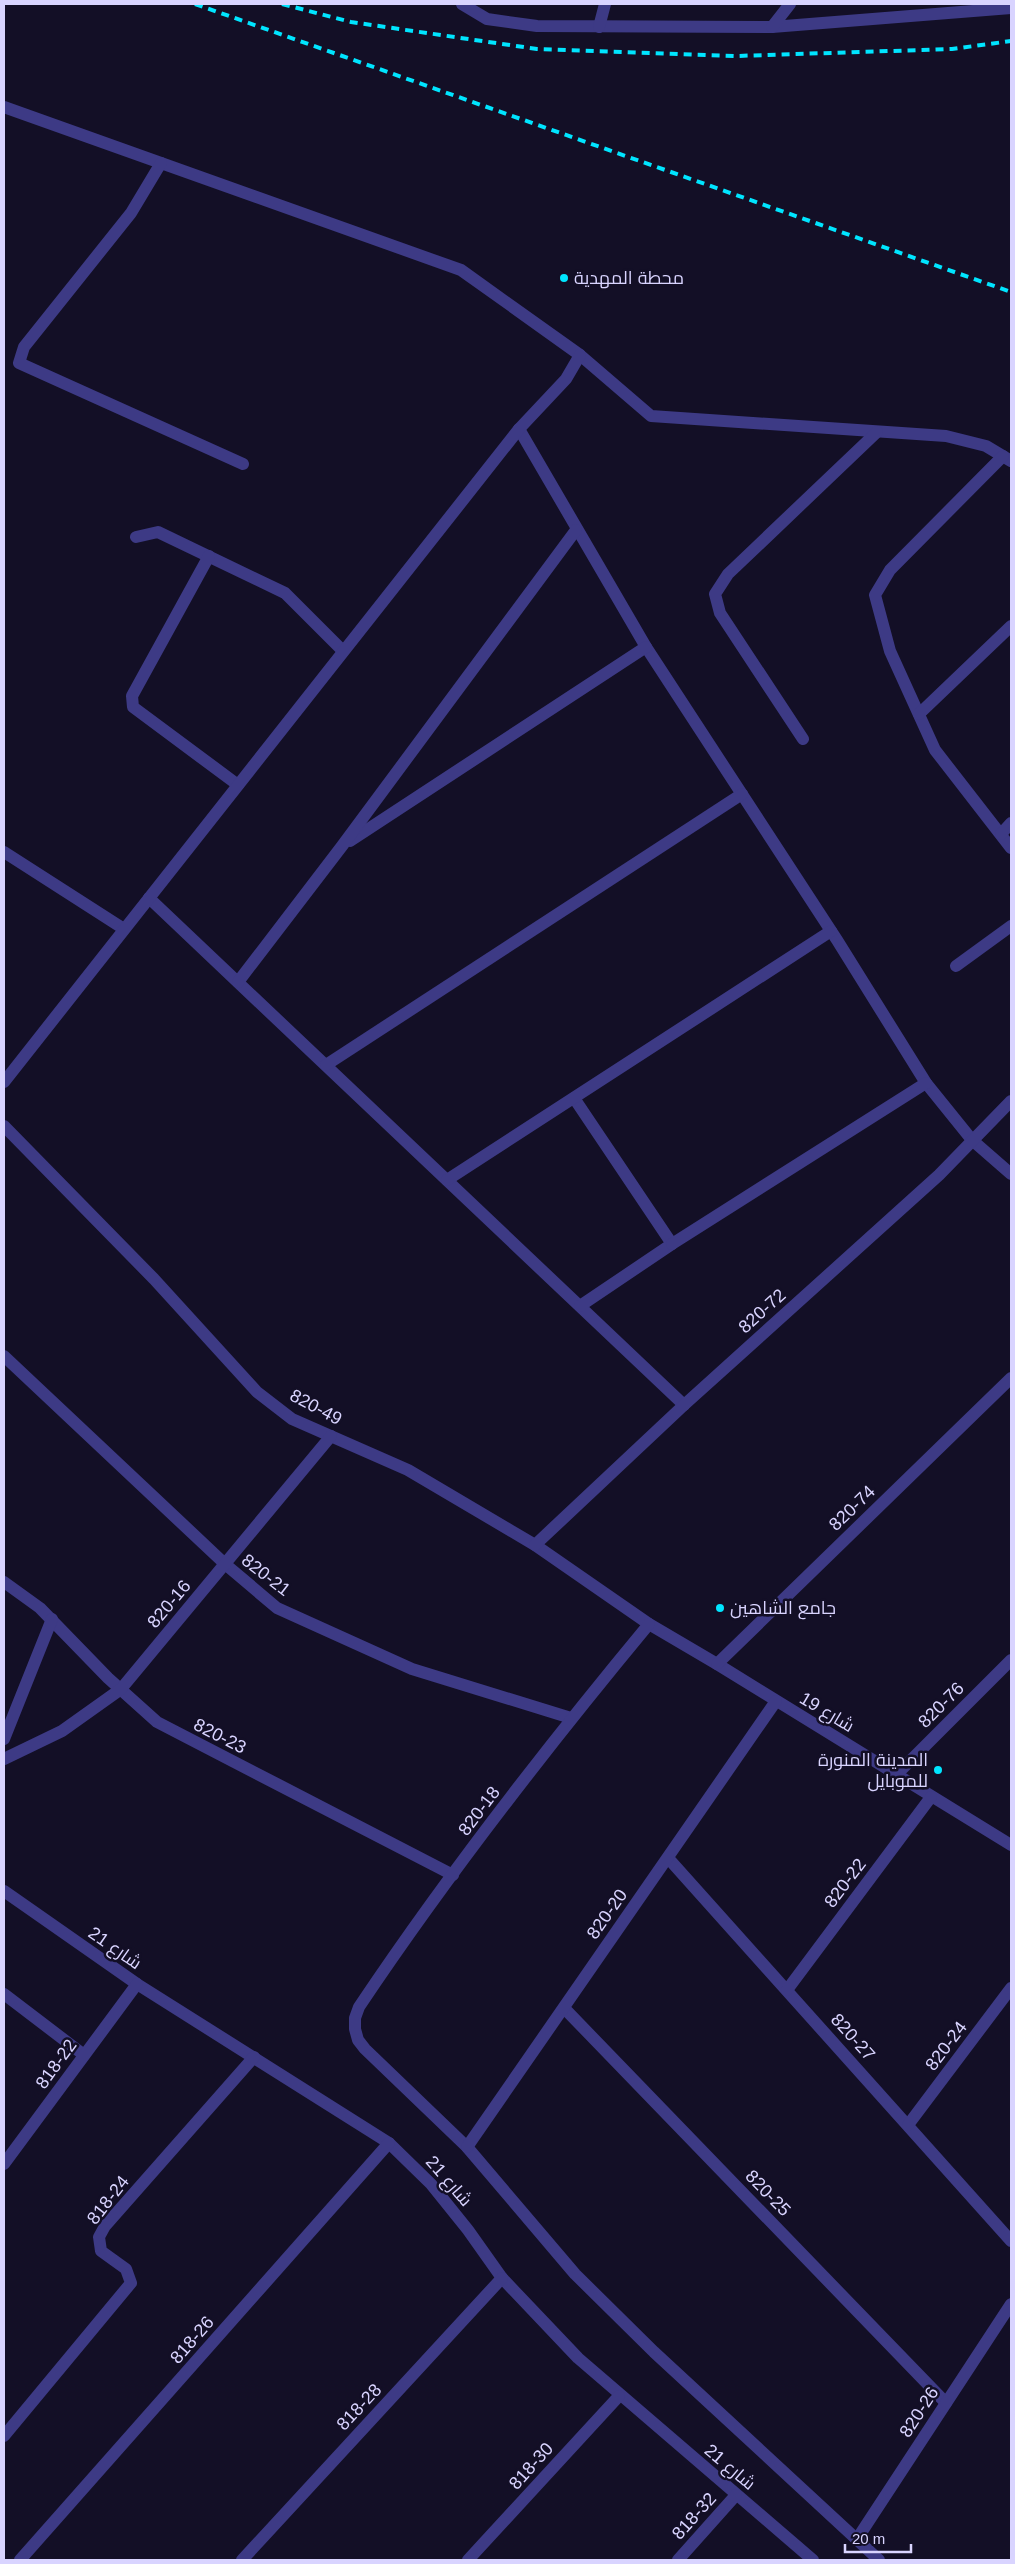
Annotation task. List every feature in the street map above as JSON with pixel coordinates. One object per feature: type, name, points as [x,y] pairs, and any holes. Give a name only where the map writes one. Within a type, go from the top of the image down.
[{"type":"street","points":[[462,4],[487,19],[537,26],[599,27],[772,27],[952,8],[1011,8]]},
{"type":"street","points":[[599,27],[605,4]]},
{"type":"street","points":[[772,27],[790,4]]},
{"type":"street","points":[[4,107],[461,270],[580,355],[651,416],[946,436],[986,446],[1007,458],[890,570],[874,595],[890,652],[935,750],[1011,848]]},
{"type":"street","points":[[161,163],[131,213],[24,348],[19,363],[243,464]]},
{"type":"street","points":[[4,1082],[519,429],[566,379],[580,355]]},
{"type":"street","points":[[519,429],[576,530],[646,647],[831,931],[926,1084],[972,1140],[1011,1174]]},
{"type":"street","points":[[803,739],[720,613],[715,594],[728,574],[877,432]]},
{"type":"street","points":[[238,982],[342,846],[576,530]]},
{"type":"street","points":[[136,537],[158,532],[285,593],[343,651]]},
{"type":"street","points":[[209,556],[132,696],[133,707],[238,785]]},
{"type":"street","points":[[919,714],[1011,626]]},
{"type":"street","points":[[342,846],[646,647]]},
{"type":"street","points":[[326,1065],[742,794]]},
{"type":"street","points":[[1000,834],[1011,823]]},
{"type":"street","points":[[4,852],[124,929]]},
{"type":"street","points":[[148,898],[684,1405]]},
{"type":"street","points":[[956,966],[1011,926]]},
{"type":"street","points":[[447,1180],[831,931]]},
{"type":"street","points":[[580,1306],[672,1244],[926,1084]]},
{"type":"street","points":[[574,1098],[672,1244]]},
{"type":"street","name":"820-72","points":[[535,1544],[684,1405],[939,1174],[1011,1101]]},
{"type":"street","name":"820-49","points":[[4,1126],[154,1279],[257,1392],[292,1419],[408,1470],[535,1544],[649,1624]]},
{"type":"street","name":"820-21","points":[[4,1356],[225,1564],[277,1608],[412,1669],[570,1718]]},
{"type":"street","name":"820-74","points":[[717,1664],[1011,1378]]},
{"type":"street","name":"820-16","points":[[4,1759],[62,1731],[120,1690],[331,1436]]},
{"type":"street","name":"820-23","points":[[4,1582],[27,1597],[120,1690],[146,1714],[169,1730],[454,1875]]},
{"type":"street","points":[[4,1739],[52,1620]]},
{"type":"street","name":"شارع 19","points":[[649,1624],[1011,1845]]},
{"type":"street","name":"820-18","points":[[355,2029],[355,2018],[359,2007],[454,1875],[570,1718],[649,1624]]},
{"type":"street","name":"820-76","points":[[896,1774],[1011,1660]]},
{"type":"street","name":"820-20","points":[[467,2147],[776,1701]]},
{"type":"street","name":"820-22","points":[[787,1990],[931,1797]]},
{"type":"street","name":"820-27","points":[[668,1858],[1011,2241]]},
{"type":"street","name":"شارع 21","points":[[4,1891],[137,1984],[254,2056],[389,2143],[438,2192],[502,2278],[571,2352],[619,2396],[813,2560]]},
{"type":"street","name":"818-22","points":[[4,2164],[137,1984]]},
{"type":"street","name":"820-24","points":[[908,2125],[1011,1988]]},
{"type":"street","points":[[4,1994],[84,2055]]},
{"type":"street","name":"820-25","points":[[564,2008],[946,2403]]},
{"type":"street","name":"شارع 21","points":[[355,2029],[358,2040],[373,2057],[467,2147],[538,2232],[613,2314],[879,2560]]},
{"type":"street","name":"818-24","points":[[4,2436],[131,2283],[126,2269],[101,2251],[99,2237],[105,2226],[254,2056]]},
{"type":"street","name":"818-26","points":[[20,2560],[389,2143]]},
{"type":"street","name":"818-28","points":[[242,2560],[502,2278]]},
{"type":"street","name":"820-26","points":[[857,2540],[1011,2304]]},
{"type":"street","name":"818-30","points":[[468,2560],[619,2396]]},
{"type":"street","name":"818-32","points":[[678,2560],[736,2495]]},
{"type":"railway","points":[[195,4],[1011,292]]},
{"type":"railway","points":[[282,4],[351,22],[537,49],[736,56],[952,49],[1011,41]]},
{"type":"place","name":"محطة المهدية","points":[[564,278]]},
{"type":"place","name":"جامع الشاهين","points":[[720,1608]]},
{"type":"place","name":"المدينة المنورة للموبايل","points":[[938,1770]]}]
